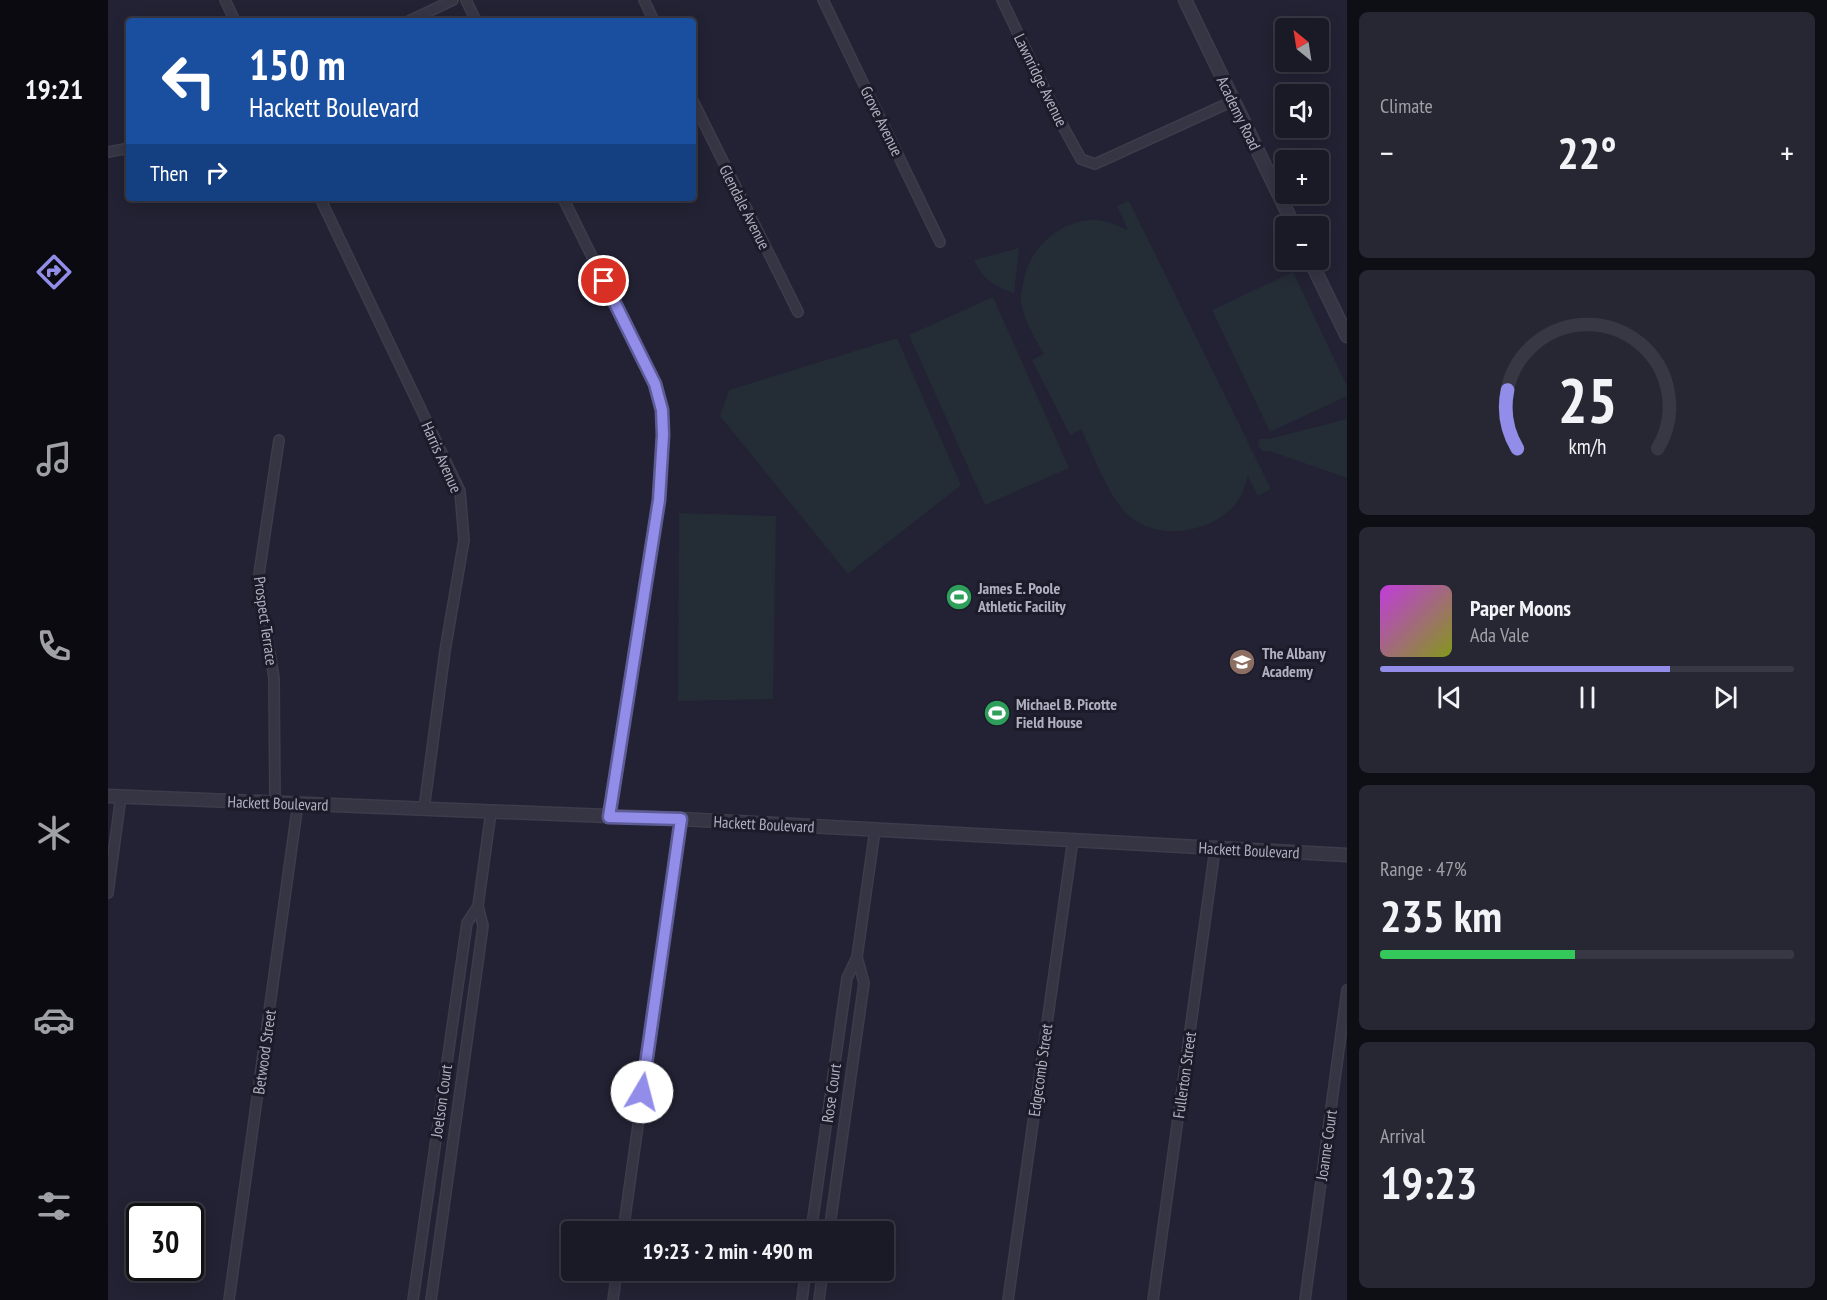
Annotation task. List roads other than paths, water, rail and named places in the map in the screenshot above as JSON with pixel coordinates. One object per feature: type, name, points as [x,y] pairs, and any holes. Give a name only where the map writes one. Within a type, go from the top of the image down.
[{"type":"street","points":[[225,0],[234,18]]},
{"type":"street","points":[[415,18],[453,0]]},
{"type":"street","points":[[466,0],[475,18]]},
{"type":"street","points":[[644,0],[653,18]]},
{"type":"street","name":"Grove Avenue","points":[[823,0],[940,242]]},
{"type":"street","name":"Lawnridge Avenue","points":[[1002,0],[1060,122],[1081,159],[1095,164],[1233,101]]},
{"type":"street","name":"Academy Road","points":[[1185,0],[1289,216]]},
{"type":"street","name":"Glendale Avenue","points":[[696,107],[798,312]]},
{"type":"street","points":[[108,152],[126,149]]},
{"type":"street","name":"Harris Avenue","points":[[321,201],[460,491],[464,540],[444,651],[424,809]]},
{"type":"street","points":[[564,201],[655,384],[662,410],[663,435],[659,500],[609,817]]},
{"type":"street","points":[[1315,270],[1347,336]]},
{"type":"street","name":"Prospect Terrace","points":[[274,802],[274,678],[259,574],[279,440]]},
{"type":"street","name":"Hackett Boulevard","points":[[108,796],[681,819],[1347,855]]},
{"type":"street","points":[[108,893],[121,796]]},
{"type":"street","name":"Betwood Street","points":[[229,1300],[298,803]]},
{"type":"street","name":"Joelson Court","points":[[431,1300],[483,926],[478,906],[491,812]]},
{"type":"street","points":[[625,1221],[681,819]]},
{"type":"street","name":"Rose Court","points":[[813,1221],[847,978],[857,957],[875,830]]},
{"type":"street","name":"Edgecomb Street","points":[[1008,1300],[1073,839]]},
{"type":"street","name":"Fullerton Street","points":[[1153,1300],[1215,849]]},
{"type":"street","name":"Joelson Court","points":[[413,1300],[467,924],[478,906]]},
{"type":"street","name":"Rose Court","points":[[831,1221],[864,983],[857,957]]},
{"type":"street","name":"Joanne Court","points":[[1305,1300],[1347,990]]},
{"type":"street","points":[[450,1038],[468,1040]]},
{"type":"street","points":[[433,1164],[450,1166]]},
{"type":"street","points":[[416,1280],[434,1282]]},
{"type":"street","points":[[613,1300],[616,1281]]},
{"type":"street","points":[[802,1300],[805,1281]]},
{"type":"street","points":[[819,1300],[822,1281]]},
{"type":"place","name":"James E. Poole Athletic Facility","points":[[959,597]]},
{"type":"place","name":"The Albany Academy","points":[[1242,662]]},
{"type":"place","name":"Michael B. Picotte Field House","points":[[997,713]]}]
